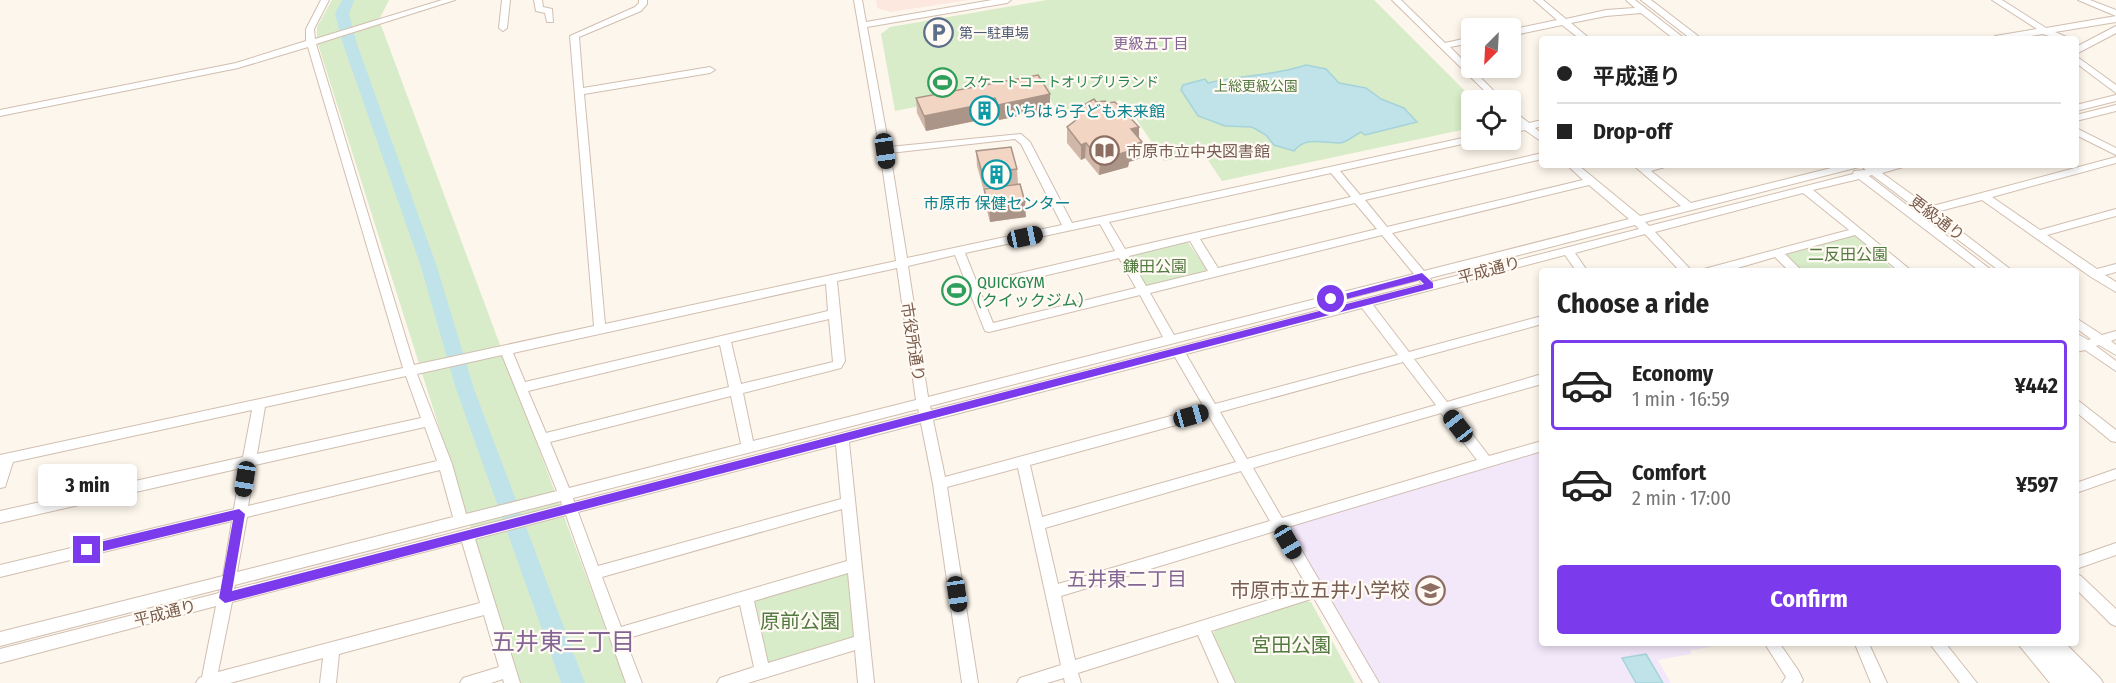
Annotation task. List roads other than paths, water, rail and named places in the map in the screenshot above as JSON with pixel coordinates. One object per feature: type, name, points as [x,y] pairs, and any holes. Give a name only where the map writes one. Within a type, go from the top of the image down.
[{"type":"street","points":[[326,0],[309,29],[311,42],[403,352],[418,371],[429,421],[445,465],[510,677],[468,683]]},
{"type":"street","points":[[0,113],[197,74],[451,0]]},
{"type":"street","points":[[503,28],[506,0]]},
{"type":"street","points":[[538,0],[539,9],[549,11],[550,20]]},
{"type":"street","points":[[600,330],[574,36],[638,9],[644,4],[643,0]]},
{"type":"street","name":"市役所通り","points":[[858,0],[885,151],[923,403],[940,484],[970,683]]},
{"type":"street","points":[[862,25],[1007,0]]},
{"type":"street","points":[[1396,0],[1489,90]]},
{"type":"street","points":[[1538,0],[1581,36]]},
{"type":"street","points":[[1645,0],[1693,36]]},
{"type":"street","points":[[1996,0],[2047,33],[2056,36]]},
{"type":"street","points":[[2082,0],[2094,2],[2116,13]]},
{"type":"street","points":[[1521,31],[1606,14],[1636,5],[1676,36]]},
{"type":"street","points":[[2021,36],[2116,19]]},
{"type":"street","points":[[2079,47],[2116,29]]},
{"type":"street","points":[[1443,46],[1461,42]]},
{"type":"street","points":[[2079,61],[2116,90]]},
{"type":"street","points":[[579,92],[710,70]]},
{"type":"street","points":[[2079,107],[2116,98]]},
{"type":"street","points":[[2079,117],[2116,108]]},
{"type":"street","points":[[1521,121],[1539,137]]},
{"type":"street","points":[[1521,127],[1539,124]]},
{"type":"street","points":[[2079,133],[2116,152]]},
{"type":"street","points":[[885,151],[1017,136],[1025,142],[1068,227]]},
{"type":"street","points":[[0,483],[4,459],[418,371],[490,353],[1461,141]]},
{"type":"street","points":[[974,288],[1539,157]]},
{"type":"street","points":[[1928,211],[2116,160]]},
{"type":"street","points":[[1575,168],[1637,220],[1684,268]]},
{"type":"street","points":[[1642,168],[1689,207]]},
{"type":"street","name":"平成通り","points":[[481,524],[553,513],[567,502],[748,448],[923,403],[1365,303],[1426,281],[1651,234],[1805,189],[1859,168]]},
{"type":"street","name":"平成通り","points":[[0,656],[225,598],[481,524],[546,500],[567,502],[843,438],[926,417],[1175,346],[1426,281],[1637,220],[1859,168]]},
{"type":"street","name":"更級通り","points":[[1859,168],[1928,211],[2004,268]]},
{"type":"street","name":"更級通り","points":[[1859,168],[1984,268]]},
{"type":"street","points":[[1334,170],[1426,281]]},
{"type":"street","points":[[959,251],[989,328],[1590,181]]},
{"type":"street","points":[[1805,189],[1902,268]]},
{"type":"street","points":[[1984,196],[2116,288]]},
{"type":"street","points":[[2038,234],[2116,212]]},
{"type":"street","points":[[1103,220],[1371,683]]},
{"type":"street","points":[[1722,268],[1857,231]]},
{"type":"street","points":[[1193,237],[1215,273]]},
{"type":"street","points":[[1567,250],[1580,268]]},
{"type":"street","points":[[1776,252],[1794,268]]},
{"type":"street","points":[[2096,274],[2116,268]]},
{"type":"street","points":[[541,439],[837,365],[839,362],[831,280]]},
{"type":"street","points":[[1365,303],[1486,462]]},
{"type":"street","points":[[520,388],[833,314]]},
{"type":"street","points":[[940,484],[1539,321]]},
{"type":"street","points":[[2079,324],[2116,351]]},
{"type":"street","points":[[2079,343],[2116,335]]},
{"type":"street","points":[[724,340],[748,448]]},
{"type":"street","points":[[2079,343],[2116,367]]},
{"type":"street","points":[[506,351],[567,502],[634,683]]},
{"type":"street","points":[[1036,525],[1539,380]]},
{"type":"street","points":[[259,404],[229,580],[206,683],[489,607]]},
{"type":"street","points":[[2082,417],[2116,437]]},
{"type":"street","points":[[0,518],[429,421]]},
{"type":"street","points":[[843,438],[866,683]]},
{"type":"street","points":[[1052,592],[1539,447]]},
{"type":"street","points":[[1023,462],[1071,676]]},
{"type":"street","points":[[0,571],[445,465]]},
{"type":"street","points":[[2079,487],[2116,474]]},
{"type":"street","points":[[594,573],[849,502]]},
{"type":"street","name":"平成通り","points":[[0,639],[229,580],[464,529]]},
{"type":"street","points":[[2079,562],[2116,549]]},
{"type":"street","points":[[616,635],[855,565]]},
{"type":"street","points":[[2079,583],[2116,619]]},
{"type":"street","points":[[1025,683],[1071,676],[1202,627],[1317,591]]},
{"type":"street","points":[[746,598],[762,672]]},
{"type":"street","points":[[1202,627],[1227,683]]},
{"type":"street","points":[[725,683],[862,641]]},
{"type":"street","points":[[1773,646],[1793,675],[1795,680],[1790,683]]},
{"type":"street","points":[[1863,646],[1879,683]]},
{"type":"street","points":[[1939,646],[1969,683]]},
{"type":"street","points":[[2027,646],[2060,683]]},
{"type":"street","points":[[2042,646],[2077,683]]},
{"type":"street","points":[[2058,646],[2095,683]]},
{"type":"street","points":[[328,683],[332,649]]},
{"type":"water","points":[[1306,65],[1326,69],[1339,83],[1366,88],[1381,99],[1404,108],[1417,122],[1365,135],[1361,132],[1342,143],[1315,141],[1304,143],[1294,151],[1274,145],[1266,135],[1252,127],[1225,126],[1198,116],[1181,90],[1183,85],[1205,79],[1208,83]]},
{"type":"water","points":[[1646,654],[1663,683],[1636,683],[1622,658]]},
{"type":"waterway","points":[[348,0],[342,14],[350,44],[429,267],[465,389],[573,683]]},
{"type":"place","name":"第一駐車場","points":[[938,33]]},
{"type":"place","name":"スケートコートオリプリランド","points":[[942,82]]},
{"type":"place","name":"いちはら子ども未来館","points":[[984,111]]},
{"type":"place","name":"市原市立中央図書館","points":[[1105,151]]},
{"type":"place","name":"市原市 保健センター","points":[[997,175]]},
{"type":"place","name":"QUICKGYM (クイックジム）","points":[[956,291]]},
{"type":"place","name":"市原市立五井小学校","points":[[1431,590]]},
{"type":"district","name":"更級五丁目","points":[[1151,44]]},
{"type":"district","name":"五井東二丁目","points":[[1127,579]]},
{"type":"district","name":"五井東三丁目","points":[[563,642]]},
{"type":"park label","name":"上総更級公園","points":[[1256,86]]},
{"type":"park label","name":"二反田公園","points":[[1848,254]]},
{"type":"park label","name":"鎌田公園","points":[[1155,266]]},
{"type":"park label","name":"原前公園","points":[[800,621]]},
{"type":"park label","name":"宮田公園","points":[[1291,645]]}]
